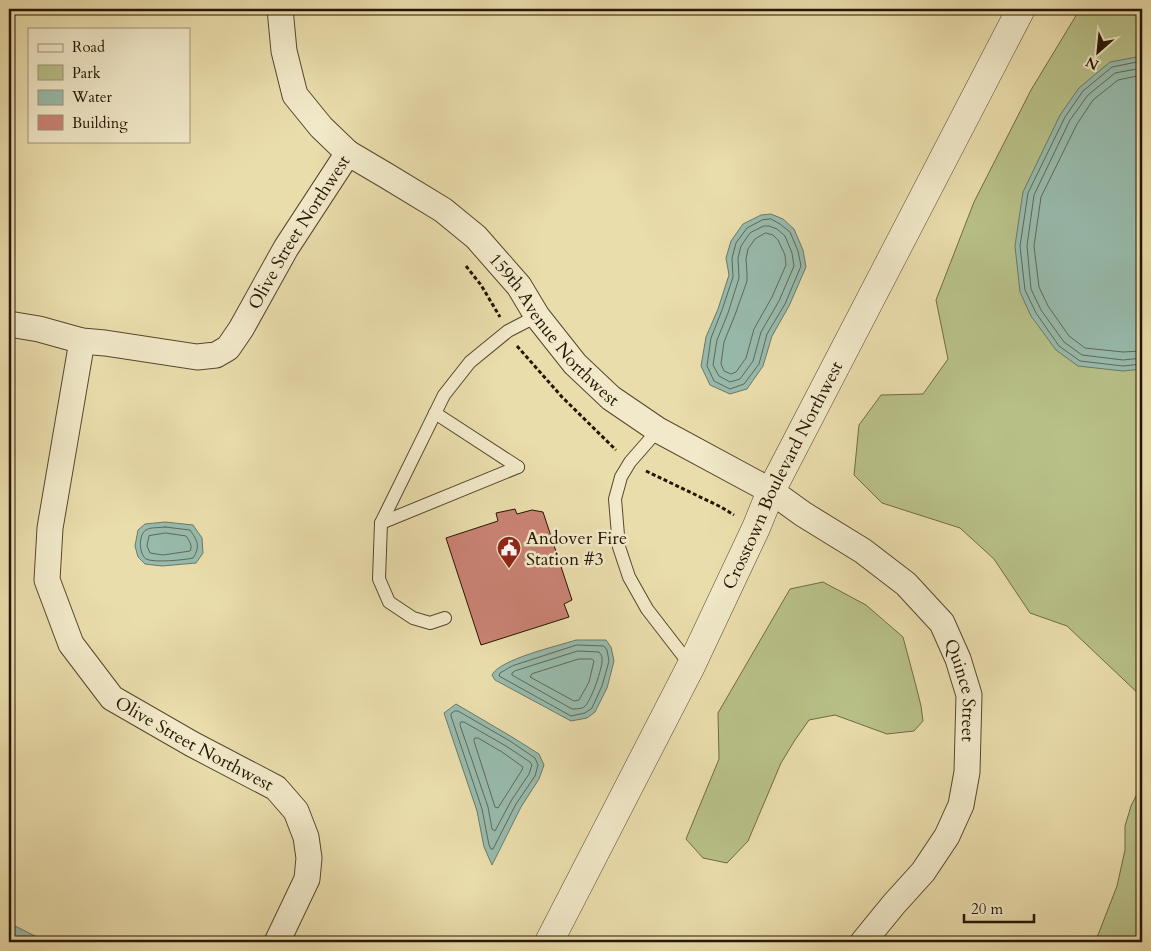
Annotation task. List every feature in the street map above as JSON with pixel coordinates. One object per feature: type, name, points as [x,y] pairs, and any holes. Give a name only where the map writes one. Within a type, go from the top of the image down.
[{"type":"street","name":"Olive Street Northwest","points":[[9,324],[39,329],[82,341],[197,356],[216,355],[228,348],[286,248],[348,154],[320,127],[295,95],[284,51],[280,9]]},
{"type":"street","name":"Crosstown Boulevard Northwest","points":[[549,942],[691,666],[771,492],[1021,9]]},
{"type":"street","name":"159th Avenue Northwest","points":[[348,154],[443,210],[476,237],[519,286],[537,316],[575,364],[611,398],[658,430],[771,492]]},
{"type":"street","name":"Olive Street Northwest","points":[[82,341],[50,528],[48,580],[71,644],[112,698],[192,744],[276,788],[296,811],[306,837],[309,858],[307,879],[277,942]]},
{"type":"street","name":"Quince Street","points":[[771,492],[863,551],[906,584],[942,624],[958,659],[969,695],[967,772],[961,805],[947,836],[923,872],[894,904],[864,942]]},
{"type":"lane","points":[[445,618],[430,622],[413,618],[389,602],[379,579],[381,523],[444,395],[470,362],[508,331],[537,316]]},
{"type":"lane","points":[[381,523],[518,467],[435,413]]},
{"type":"lane","points":[[658,430],[630,462],[621,477],[616,499],[619,547],[629,577],[647,608],[691,666]]},
{"type":"green space","points":[[1080,9],[1142,9],[1142,697],[1067,626],[1030,613],[994,559],[960,528],[882,503],[854,475],[859,425],[881,395],[923,394],[948,359],[936,300],[974,202],[1031,90]]},
{"type":"green space","points":[[823,582],[866,605],[903,637],[921,706],[923,721],[914,731],[887,734],[835,715],[809,720],[781,763],[748,841],[727,863],[703,858],[686,839],[719,759],[718,713],[790,589]]},
{"type":"green space","points":[[1142,784],[1142,942],[1093,942],[1098,935],[1117,886],[1125,850],[1125,826],[1131,806]]},
{"type":"water","points":[[1142,56],[1142,369],[1123,371],[1078,366],[1056,350],[1031,316],[1020,292],[1015,246],[1023,192],[1060,115],[1079,88],[1110,62]]},
{"type":"water","points":[[771,214],[783,219],[794,229],[803,250],[806,267],[789,306],[772,336],[763,366],[747,389],[730,394],[710,385],[701,366],[706,337],[718,309],[729,275],[726,258],[731,241],[743,224],[761,215]]},
{"type":"water","points":[[165,522],[193,525],[202,538],[203,553],[196,563],[162,566],[145,564],[138,557],[135,546],[138,530],[145,524]]},
{"type":"water","points":[[576,640],[606,640],[611,647],[614,661],[607,688],[595,712],[587,718],[571,721],[495,680],[492,675],[497,669],[517,658]]},
{"type":"water","points":[[456,704],[539,754],[544,765],[539,779],[521,807],[492,865],[484,847],[477,811],[444,713]]},
{"type":"water","points":[[9,923],[45,941],[45,942],[9,942]]},
{"type":"building","name":"Andover Fire Station #3","points":[[515,509],[517,514],[532,510],[543,512],[572,600],[564,604],[569,617],[481,645],[446,538],[498,521],[496,513]]},
{"type":"place","name":"Andover Fire Station #3","points":[[509,569]]}]
